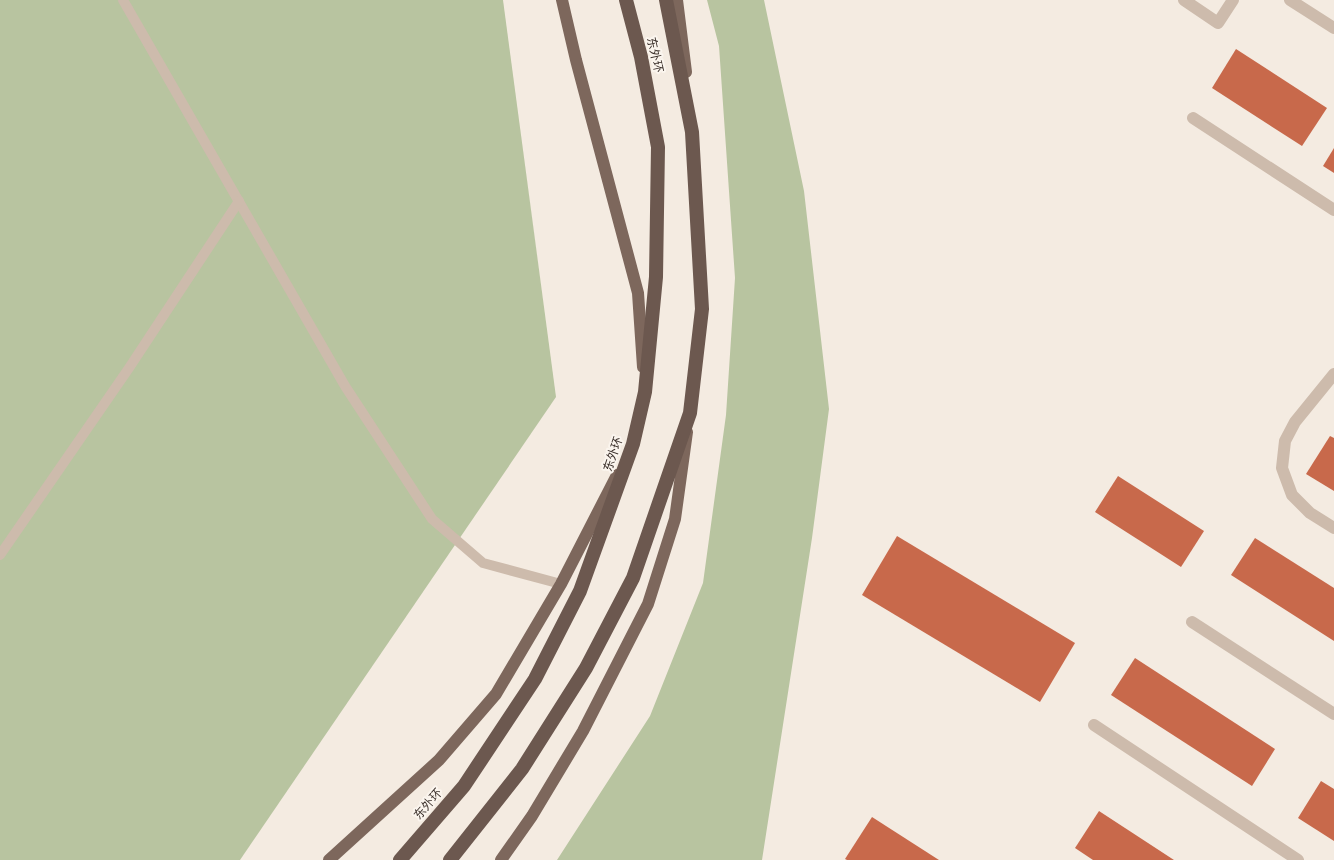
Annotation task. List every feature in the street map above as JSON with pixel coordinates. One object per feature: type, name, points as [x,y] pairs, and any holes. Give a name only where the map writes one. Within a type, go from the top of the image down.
[{"type":"highway","name":"东外环","points":[[400,860],[464,786],[535,679],[580,591],[633,444],[645,392],[656,277],[658,147],[641,57],[626,0]]},
{"type":"highway","points":[[450,860],[522,769],[586,668],[633,578],[690,413],[702,309],[692,132],[666,0]]},
{"type":"main road","points":[[562,0],[576,60],[638,293],[645,392]]},
{"type":"main road","points":[[677,0],[692,132]]},
{"type":"main road","points":[[501,860],[532,816],[583,732],[648,604],[675,519],[690,413]]},
{"type":"main road","points":[[330,860],[439,760],[496,694],[561,584],[633,444]]},
{"type":"street","points":[[1184,0],[1218,23],[1233,0]]},
{"type":"street","points":[[1290,0],[1334,28]]},
{"type":"street","points":[[1193,118],[1334,210]]},
{"type":"street","points":[[1334,374],[1295,422],[1285,441],[1282,468],[1292,495],[1310,513],[1334,528]]},
{"type":"street","points":[[1192,622],[1334,714]]},
{"type":"street","points":[[1094,725],[1298,860]]},
{"type":"lane","points":[[124,0],[345,386],[432,519],[483,563],[561,584]]},
{"type":"lane","points":[[0,555],[129,368],[239,201]]},
{"type":"green space","points":[[0,0],[503,0],[556,397],[240,860],[0,860]]},
{"type":"green space","points":[[707,0],[764,0],[804,191],[829,409],[812,538],[762,860],[557,860],[650,716],[703,583],[726,415],[735,278],[719,46]]},
{"type":"building","points":[[1236,49],[1327,108],[1302,146],[1212,88]]},
{"type":"building","points":[[1334,148],[1334,173],[1323,166]]},
{"type":"building","points":[[1330,436],[1334,438],[1334,491],[1306,474]]},
{"type":"building","points":[[1118,476],[1204,531],[1181,567],[1095,512]]},
{"type":"building","points":[[897,536],[1075,643],[1040,702],[862,595]]},
{"type":"building","points":[[1255,538],[1334,588],[1334,641],[1231,575]]},
{"type":"building","points":[[1135,658],[1275,749],[1252,786],[1111,695]]},
{"type":"building","points":[[1321,781],[1334,789],[1334,841],[1298,818]]},
{"type":"building","points":[[1099,811],[1174,860],[1093,860],[1075,848]]},
{"type":"building","points":[[872,817],[939,860],[845,859]]}]
